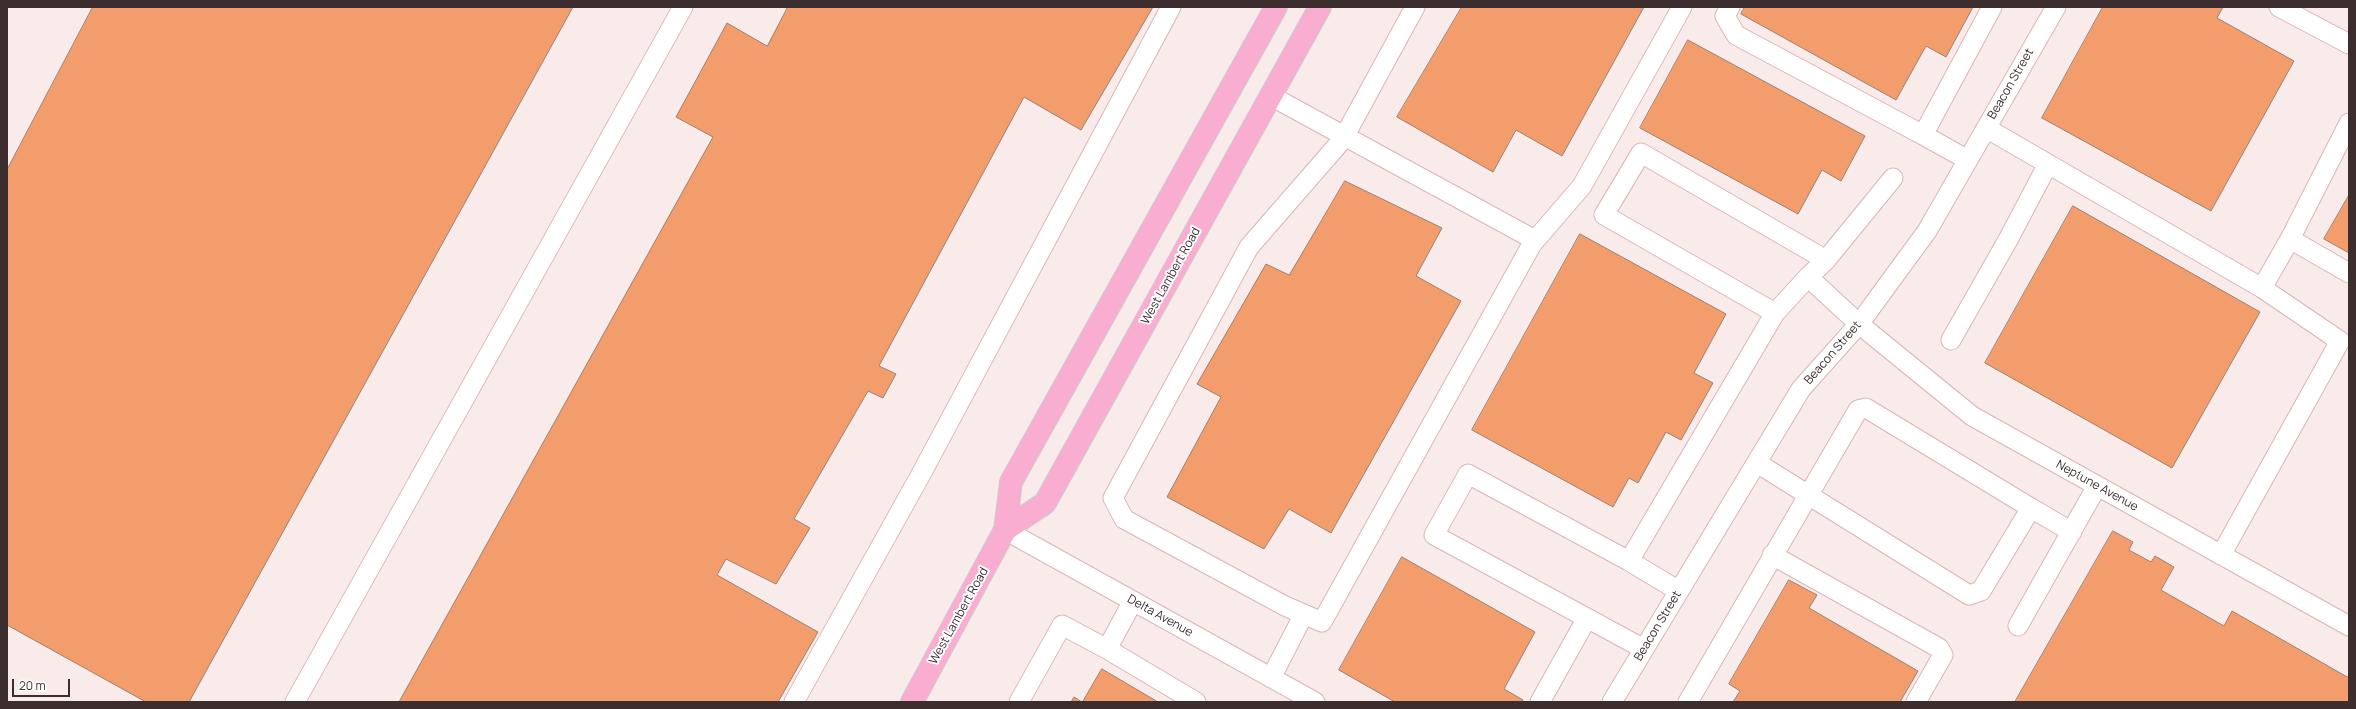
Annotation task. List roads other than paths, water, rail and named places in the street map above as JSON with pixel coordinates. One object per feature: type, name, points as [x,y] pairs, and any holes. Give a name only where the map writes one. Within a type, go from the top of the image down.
[{"type":"main road","name":"West Lambert Road","points":[[912,702],[1005,530],[1011,482],[1276,7]]},
{"type":"main road","name":"West Lambert Road","points":[[1005,530],[1045,503],[1320,7]]},
{"type":"street","points":[[295,702],[683,7]]},
{"type":"street","points":[[794,702],[924,469],[1171,7]]},
{"type":"street","points":[[1415,7],[1345,136],[1249,248],[1113,498],[1124,519],[1284,606],[1322,622],[1535,240],[1582,186],[1682,7]]},
{"type":"street","points":[[1730,7],[1725,16],[1736,35],[1968,160]]},
{"type":"street","points":[[1923,135],[1992,7]]},
{"type":"street","name":"Beacon Street","points":[[1612,702],[1801,389],[1859,324],[1927,231],[2056,7]]},
{"type":"street","points":[[2279,7],[2349,44]]},
{"type":"street","points":[[1271,96],[1535,240]]},
{"type":"street","points":[[2262,288],[2290,239],[2349,123]]},
{"type":"street","points":[[1986,128],[2262,288],[2340,341],[2221,555]]},
{"type":"street","points":[[1775,313],[1604,215],[1641,153],[1826,260]]},
{"type":"street","points":[[1951,340],[2009,238],[2048,164]]},
{"type":"street","points":[[1629,561],[1775,313],[1808,276],[1826,260],[1893,178]]},
{"type":"street","points":[[2290,239],[2349,273]]},
{"type":"street","name":"Neptune Avenue","points":[[1808,276],[1859,324],[1972,416],[2349,626]]},
{"type":"street","points":[[1688,702],[1807,494],[1858,410],[1866,408],[2072,532]]},
{"type":"street","points":[[1756,463],[1969,595],[1981,591],[2031,508]]},
{"type":"street","points":[[1644,649],[1434,535],[1468,474],[1629,561],[1679,591]]},
{"type":"street","points":[[2018,626],[2097,486]]},
{"type":"street","name":"Delta Avenue","points":[[1005,530],[1315,702]]},
{"type":"street","points":[[1772,555],[1939,648],[1944,655],[1916,702]]},
{"type":"street","points":[[1107,649],[1133,601]]},
{"type":"street","points":[[1271,678],[1304,614]]},
{"type":"street","points":[[1540,702],[1587,618]]},
{"type":"street","points":[[1019,702],[1062,624],[1196,702]]}]
